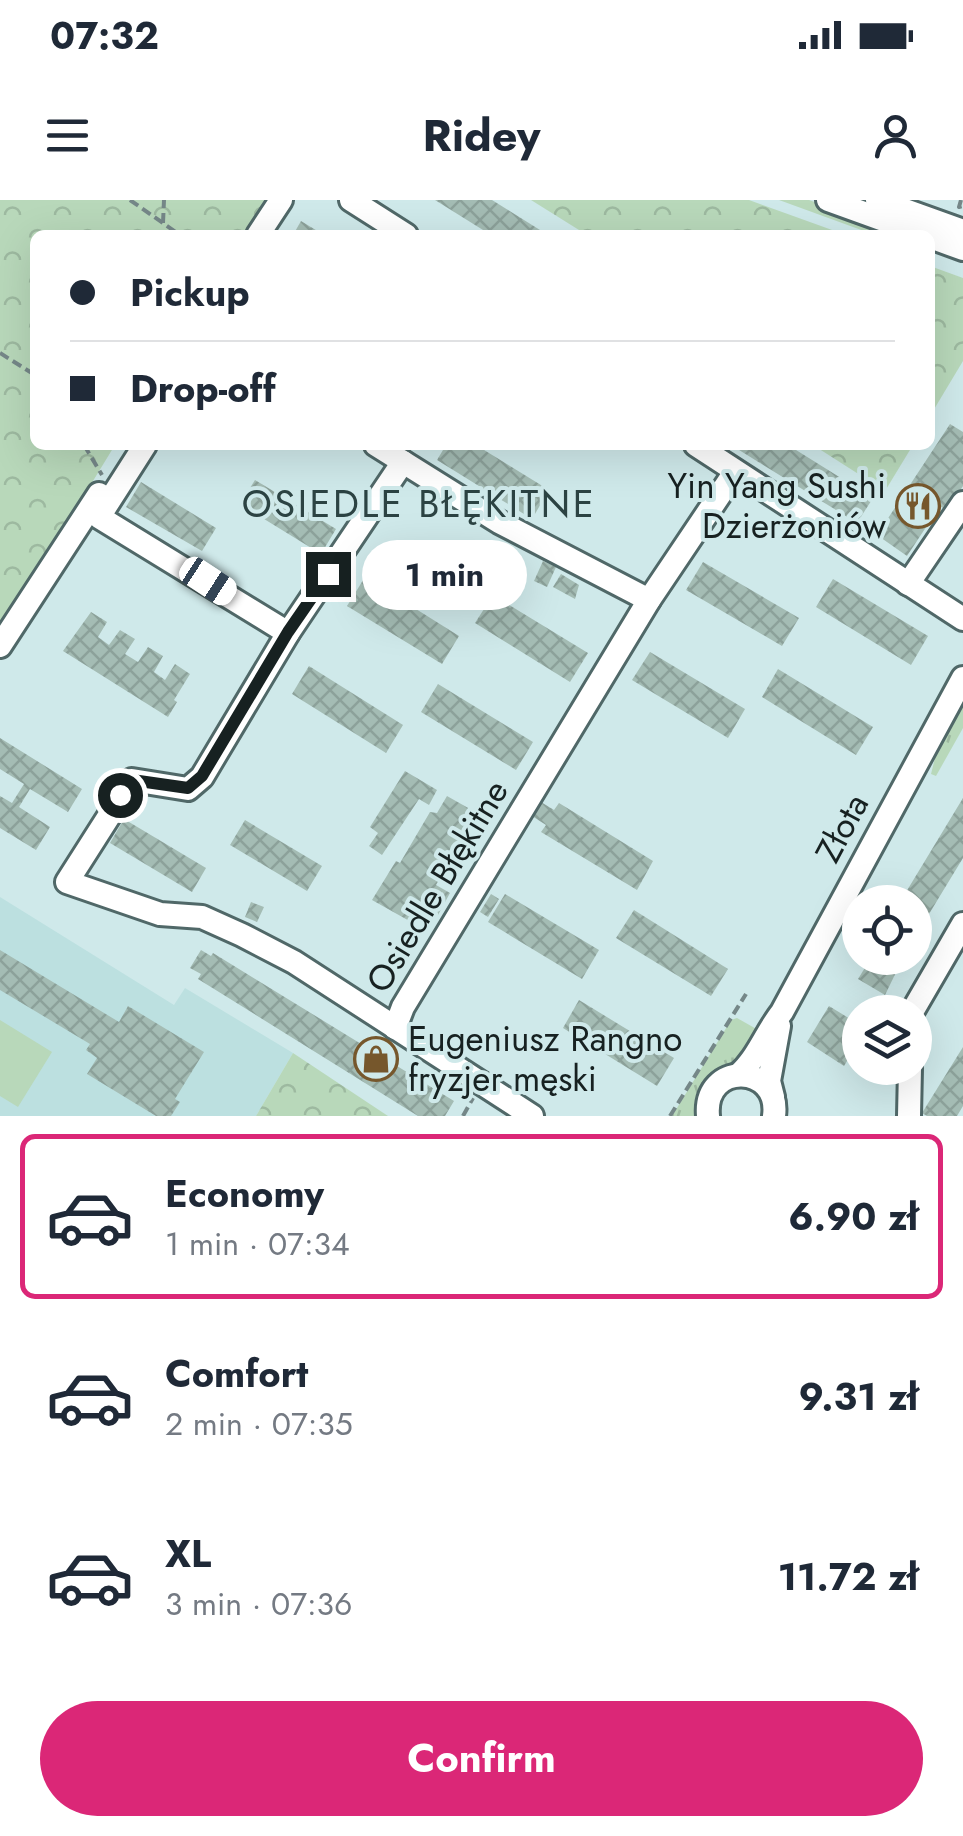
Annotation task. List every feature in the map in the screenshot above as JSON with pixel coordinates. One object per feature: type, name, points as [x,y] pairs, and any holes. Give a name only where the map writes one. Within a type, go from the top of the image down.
[{"type":"street","points":[[261,230],[281,200]]},
{"type":"street","points":[[351,200],[398,230]]},
{"type":"street","points":[[828,200],[911,230]]},
{"type":"street","points":[[877,200],[963,231]]},
{"type":"street","points":[[935,239],[963,249]]},
{"type":"street","points":[[0,646],[126,450]]},
{"type":"street","points":[[142,450],[100,518],[288,632],[403,462]]},
{"type":"street","points":[[384,450],[499,522],[649,600]]},
{"type":"street","points":[[703,450],[963,619]]},
{"type":"street","name":"Osiedle Błękitne","points":[[288,632],[202,776],[188,788],[132,780],[67,882],[160,914],[202,916],[294,962],[395,1028],[402,1007],[649,600],[735,472]]},
{"type":"street","points":[[908,584],[963,503]]},
{"type":"street","name":"Złota","points":[[707,1115],[714,1088],[748,1066],[766,1031],[782,1012],[963,678]]},
{"type":"street","points":[[922,995],[963,924]]},
{"type":"street","name":"Złota","points":[[774,1109],[769,1081],[782,1012]]},
{"type":"street","points":[[395,1028],[532,1116]]},
{"type":"street","points":[[738,1075],[759,1080],[774,1109]]},
{"type":"street","points":[[908,1116],[909,1085]]},
{"type":"path","points":[[130,200],[173,230]]},
{"type":"path","points":[[163,223],[164,200]]},
{"type":"path","points":[[0,353],[30,372]]},
{"type":"path","points":[[87,450],[106,482]]},
{"type":"path","points":[[670,1116],[746,994]]},
{"type":"shaded area","points":[[0,897],[174,1005],[185,988],[293,1053],[256,1116],[0,1116]]},
{"type":"green space","points":[[0,200],[272,200],[253,230],[30,230],[30,450],[112,450],[0,633]]},
{"type":"green space","points":[[531,200],[749,200],[832,230],[579,230]]},
{"type":"green space","points":[[779,200],[809,200],[894,230],[861,230]]},
{"type":"green space","points":[[935,268],[963,278],[963,361],[935,408]]},
{"type":"green space","points":[[821,450],[910,450],[885,491]]},
{"type":"green space","points":[[963,698],[963,728],[936,776],[931,774],[939,742]]},
{"type":"green space","points":[[737,1018],[760,1031],[701,1116],[672,1116],[731,1020]]},
{"type":"green space","points":[[0,1020],[52,1052],[18,1107],[0,1096]]},
{"type":"green space","points":[[293,1053],[388,1116],[256,1116]]},
{"type":"building","points":[[435,200],[492,200],[540,230],[483,230]]},
{"type":"building","points":[[301,221],[316,230],[296,230]]},
{"type":"building","points":[[950,424],[963,432],[963,486],[947,511],[940,506],[907,556],[877,535]]},
{"type":"building","points":[[443,450],[484,450],[549,490],[532,519],[437,460]]},
{"type":"building","points":[[739,450],[796,450],[873,498],[857,523]]},
{"type":"building","points":[[255,480],[336,529],[321,554],[240,504]]},
{"type":"building","points":[[141,482],[216,528],[202,551],[126,507]]},
{"type":"building","points":[[543,561],[556,567],[547,587],[534,581]]},
{"type":"building","points":[[703,562],[799,618],[782,646],[686,590]]},
{"type":"building","points":[[561,574],[579,585],[575,599],[553,587]]},
{"type":"building","points":[[365,577],[459,636],[442,664],[347,606]]},
{"type":"building","points":[[833,579],[928,636],[911,665],[816,607]]},
{"type":"building","points":[[493,595],[588,653],[570,682],[475,623]]},
{"type":"building","points":[[91,612],[107,622],[98,637],[109,645],[120,630],[135,639],[125,654],[138,662],[148,647],[163,656],[154,672],[165,680],[175,664],[190,674],[168,717],[63,651]]},
{"type":"building","points":[[650,652],[745,709],[728,738],[632,680]]},
{"type":"building","points":[[309,666],[403,725],[386,753],[292,694]]},
{"type":"building","points":[[778,669],[873,727],[856,755],[762,697]]},
{"type":"building","points":[[438,684],[533,742],[516,770],[421,712]]},
{"type":"building","points":[[0,738],[82,789],[68,812],[30,789],[19,807],[50,827],[36,850],[0,828],[0,796],[12,803],[24,784],[0,769]]},
{"type":"building","points":[[405,771],[437,790],[429,805],[419,799],[382,855],[369,846],[378,833],[370,827]]},
{"type":"building","points":[[447,796],[477,813],[436,885],[450,893],[438,915],[413,923],[372,900],[396,861],[400,863],[430,812],[437,813]]},
{"type":"building","points":[[963,798],[963,858],[932,909],[932,885],[910,885]]},
{"type":"building","points":[[541,802],[554,810],[559,803],[653,861],[637,890],[541,832],[546,825],[532,816]]},
{"type":"building","points":[[124,819],[206,868],[192,892],[110,843]]},
{"type":"building","points":[[245,820],[322,866],[307,891],[230,845]]},
{"type":"building","points":[[491,894],[499,899],[488,917],[480,912]]},
{"type":"building","points":[[505,894],[599,950],[582,979],[488,922]]},
{"type":"building","points":[[251,902],[264,907],[257,922],[245,917]]},
{"type":"building","points":[[634,910],[728,969],[711,996],[616,938]]},
{"type":"building","points":[[0,950],[119,1022],[128,1006],[204,1052],[175,1099],[180,1102],[171,1116],[156,1116],[87,1074],[97,1058],[86,1050],[90,1044],[0,990]]},
{"type":"building","points":[[201,950],[211,956],[213,953],[454,1101],[445,1116],[418,1116],[198,979],[201,974],[190,968]]},
{"type":"building","points":[[860,975],[895,975],[885,995],[858,979]]},
{"type":"building","points":[[579,1000],[674,1058],[657,1086],[563,1028]]},
{"type":"building","points":[[829,1006],[842,1014],[842,1065],[807,1042]]},
{"type":"building","points":[[963,1047],[963,1106],[957,1116],[927,1116],[922,1113]]},
{"type":"place","name":"Yin Yang Sushi Dzierżoniów","points":[[918,506]]},
{"type":"place","name":"Eugeniusz Rangno fryzjer męski","points":[[376,1059]]},
{"type":"district","name":"OSIEDLE BŁĘKITNE","points":[[419,503]]},
{"type":"route","points":[[120,795],[132,780],[188,788],[202,776],[288,632],[328,574]]}]
